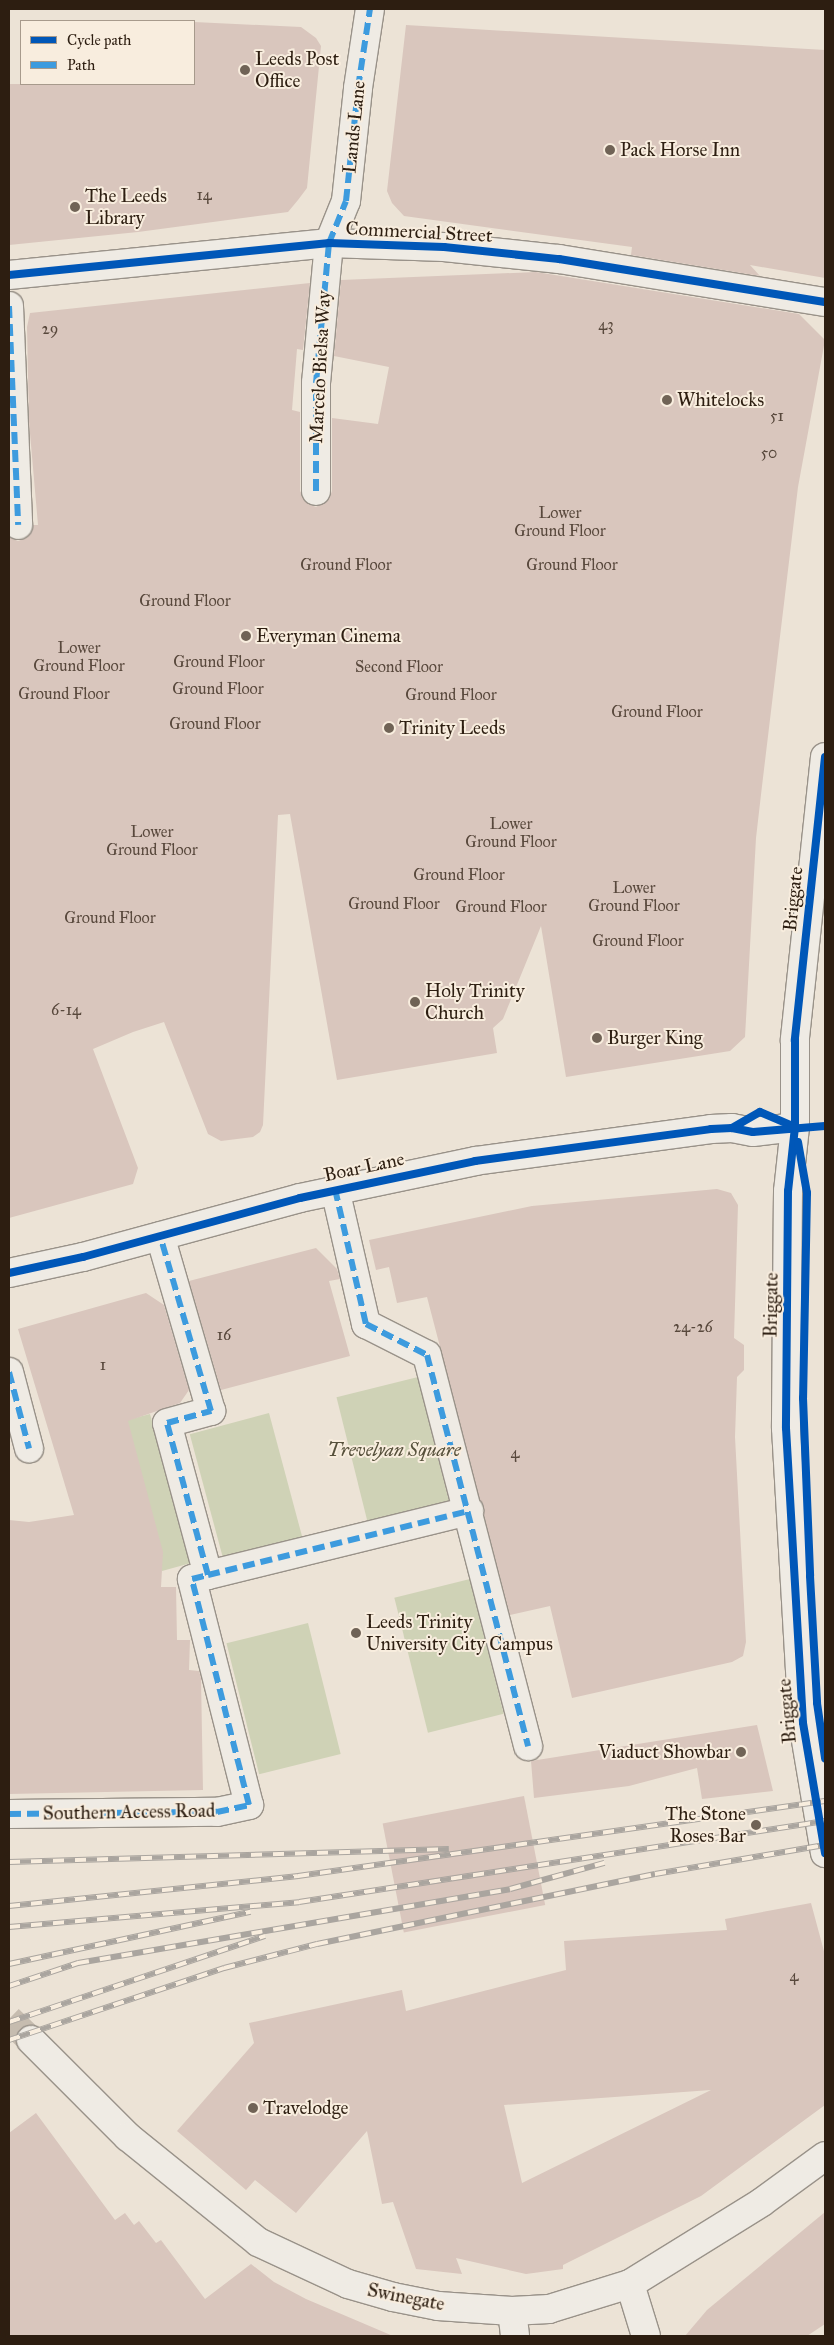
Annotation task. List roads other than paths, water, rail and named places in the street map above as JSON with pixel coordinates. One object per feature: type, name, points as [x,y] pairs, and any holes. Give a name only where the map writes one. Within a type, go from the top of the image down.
[{"type":"street","name":"Lands Lane","points":[[329,243],[346,201],[358,88],[370,9]]},
{"type":"street","name":"Commercial Street","points":[[9,275],[329,243],[444,247],[559,259],[825,302]]},
{"type":"street","name":"Marcelo Bielsa Way","points":[[316,491],[316,383],[329,243]]},
{"type":"street","points":[[9,306],[18,525]]},
{"type":"street","name":"Briggate","points":[[825,756],[795,1040],[795,1127],[788,1191],[786,1428],[803,1724],[825,1853]]},
{"type":"street","name":"Boar Lane","points":[[9,1272],[160,1236],[336,1189],[475,1161],[732,1128],[753,1132],[795,1127]]},
{"type":"street","points":[[336,1189],[366,1324],[427,1355],[469,1511],[528,1746]]},
{"type":"street","points":[[160,1236],[210,1411],[167,1422],[208,1575],[340,1547],[469,1511]]},
{"type":"street","points":[[9,1372],[29,1448]]},
{"type":"street","name":"Southern Access Road","points":[[9,1814],[217,1812],[249,1804],[192,1579],[208,1575]]},
{"type":"street","name":"Swinegate","points":[[31,2040],[128,2136],[258,2242],[348,2284],[393,2298],[438,2306],[514,2324],[549,2309],[630,2284],[762,2202],[825,2156]]},
{"type":"street","points":[[630,2284],[646,2336]]},
{"type":"tunnel","points":[[9,2019],[31,2040]]},
{"type":"railway","points":[[9,1906],[298,1876],[825,1801]]},
{"type":"railway","points":[[9,1927],[299,1902],[825,1821]]},
{"type":"railway","points":[[9,2040],[224,1968],[317,1944],[655,1874],[825,1845]]},
{"type":"railway","points":[[9,1862],[449,1849]]},
{"type":"railway","points":[[9,1986],[78,1963],[510,1889],[604,1863]]},
{"type":"railway","points":[[9,1964],[250,1912]]},
{"type":"railway","points":[[9,2022],[265,1936]]},
{"type":"place","name":"Leeds Post Office","points":[[245,70]]},
{"type":"place","name":"Pack Horse Inn","points":[[610,150]]},
{"type":"place","name":"The Leeds Library","points":[[75,207]]},
{"type":"place","name":"Whitelocks","points":[[667,400]]},
{"type":"place","name":"Everyman Cinema","points":[[246,636]]},
{"type":"place","name":"Trinity Leeds","points":[[389,728]]},
{"type":"place","name":"Holy Trinity Church","points":[[415,1002]]},
{"type":"place","name":"Burger King","points":[[597,1038]]},
{"type":"place","name":"Leeds Trinity University City Campus","points":[[356,1633]]},
{"type":"place","name":"Viaduct Showbar","points":[[741,1752]]},
{"type":"place","name":"The Stone Roses Bar","points":[[756,1825]]},
{"type":"place","name":"Travelodge","points":[[253,2108]]},
{"type":"park label","name":"Trevelyan Square","points":[[394,1450]]}]
